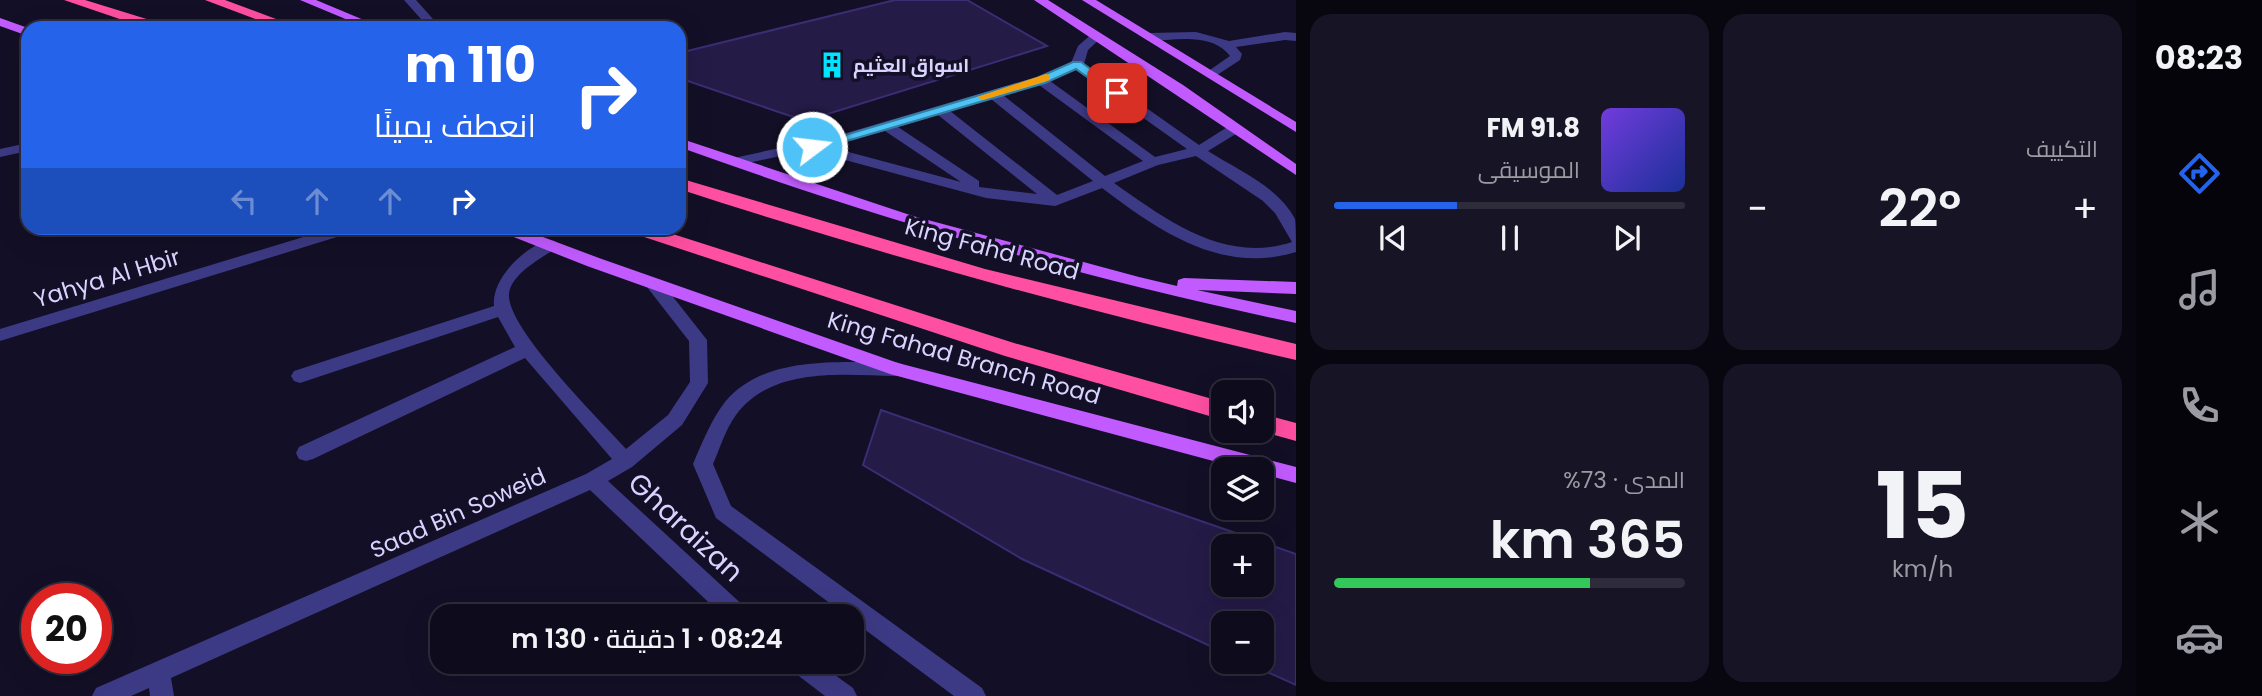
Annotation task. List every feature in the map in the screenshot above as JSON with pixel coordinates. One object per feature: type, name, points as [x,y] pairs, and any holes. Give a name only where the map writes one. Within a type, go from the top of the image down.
[{"type":"highway","points":[[71,0],[139,21]]},
{"type":"highway","points":[[212,0],[273,21]]},
{"type":"highway","name":"King Fahd Road","points":[[686,185],[953,267],[1154,321],[1296,352]]},
{"type":"highway","points":[[657,235],[1012,350],[1211,408]]},
{"type":"highway","points":[[1274,426],[1296,432]]},
{"type":"main road","points":[[306,0],[323,3],[362,21]]},
{"type":"main road","points":[[1041,0],[1296,171]]},
{"type":"main road","points":[[1088,0],[1296,128]]},
{"type":"main road","points":[[0,22],[21,30]]},
{"type":"main road","points":[[686,146],[974,240],[1212,300],[1296,317]]},
{"type":"main road","name":"King Fahad Branch Road","points":[[524,235],[653,284],[897,369],[1229,457]]},
{"type":"main road","points":[[1124,278],[1212,287],[1296,288]]},
{"type":"main road","name":"King Fahad Branch Road","points":[[1274,469],[1296,475]]},
{"type":"main road","points":[[1274,476],[1296,485]]},
{"type":"street","points":[[410,0],[429,21]]},
{"type":"street","points":[[734,162],[812,147],[1041,80],[1077,65],[1082,50],[1097,36]]},
{"type":"street","points":[[1149,37],[1209,37],[1227,45],[1237,54],[1236,57],[1211,75]]},
{"type":"street","points":[[1227,45],[1296,37]]},
{"type":"street","points":[[1077,65],[1198,151],[1244,179],[1282,212],[1296,238]]},
{"type":"street","points":[[1041,80],[1153,162]]},
{"type":"street","points":[[993,94],[1106,182],[1185,233],[1239,254],[1272,254],[1296,246]]},
{"type":"street","points":[[939,109],[1055,201]]},
{"type":"street","points":[[887,126],[986,193]]},
{"type":"street","points":[[812,147],[986,193],[1055,201],[1153,162],[1198,151],[1234,129]]},
{"type":"street","points":[[0,153],[21,148]]},
{"type":"street","name":"Yahya Al Hbir","points":[[0,335],[325,235]]},
{"type":"street","points":[[549,245],[514,271],[502,292],[503,309],[517,337],[625,461]]},
{"type":"street","name":"Saad Bin Soweid","points":[[104,696],[593,480],[625,461],[675,420],[699,383],[698,340],[653,284]]},
{"type":"street","points":[[300,376],[503,309]]},
{"type":"street","points":[[306,453],[527,349]]},
{"type":"street","name":"Gharaizan","points":[[897,369],[830,369],[774,377],[737,400],[723,420],[703,464],[723,512],[974,696]]},
{"type":"street","name":"Gharaizan","points":[[593,480],[726,604]]},
{"type":"street","points":[[158,672],[162,696]]},
{"type":"street","points":[[815,674],[845,696]]},
{"type":"building","name":"اسواق العثيم","points":[[895,0],[967,0],[1047,46],[805,121],[686,80],[686,51]]},
{"type":"building","points":[[881,410],[1238,534],[1211,534],[1211,597],[1274,597],[1274,546],[1296,554],[1296,685],[1272,674],[1274,674],[1274,611],[1211,611],[1211,646],[1022,559],[863,465]]},
{"type":"slow traffic","points":[[983,97],[1046,78]]},
{"type":"place","name":"اسواق العثيم","points":[[832,65]]},
{"type":"route","points":[[812,147],[1041,80],[1077,65],[1117,93]]}]
